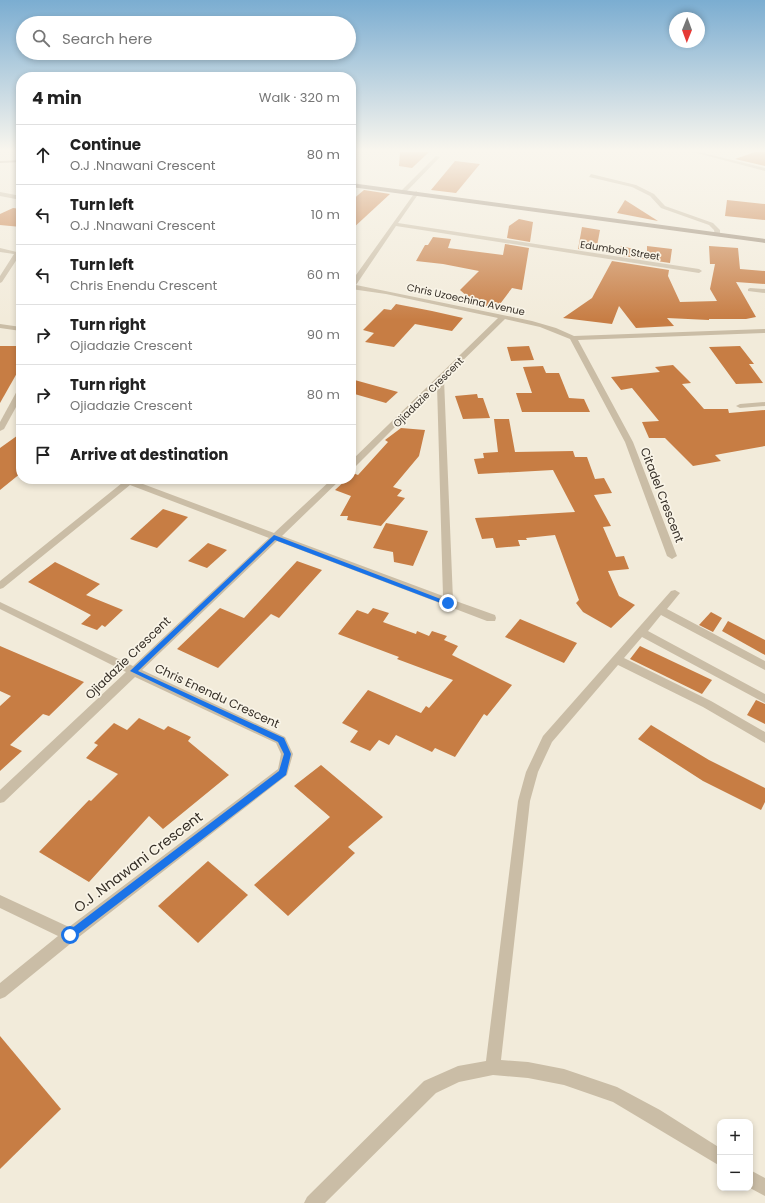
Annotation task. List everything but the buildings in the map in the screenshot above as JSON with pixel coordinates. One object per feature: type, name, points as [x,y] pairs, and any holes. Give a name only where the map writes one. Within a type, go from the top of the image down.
[{"type":"main road","points":[[525,208],[765,241]]},
{"type":"street","points":[[356,279],[406,208]]},
{"type":"street","points":[[666,208],[711,224],[717,230],[717,235]]},
{"type":"street","name":"Edumbah Street","points":[[395,224],[700,271]]},
{"type":"street","points":[[0,250],[16,252]]},
{"type":"street","points":[[0,281],[16,259]]},
{"type":"street","name":"Chris Uzoechina Avenue","points":[[356,287],[431,301],[503,317],[551,329],[573,338]]},
{"type":"street","points":[[750,290],[765,291]]},
{"type":"street","name":"Ojiadazie Crescent","points":[[356,461],[503,317]]},
{"type":"street","points":[[0,326],[16,328]]},
{"type":"street","points":[[573,338],[765,331]]},
{"type":"street","name":"Citadel Crescent","points":[[573,338],[629,442],[672,556]]},
{"type":"street","points":[[441,379],[448,603]]},
{"type":"street","points":[[0,429],[16,399]]},
{"type":"street","points":[[740,406],[765,404]]},
{"type":"street","points":[[0,586],[126,484]]},
{"type":"street","points":[[141,484],[274,537],[491,618]]},
{"type":"street","name":"Ojiadazie Crescent","points":[[0,798],[332,484]]},
{"type":"street","points":[[493,1067],[524,801],[532,772],[547,740],[616,659],[675,594]]},
{"type":"street","name":"Chris Enendu Crescent","points":[[0,605],[133,671],[281,740],[287,754]]},
{"type":"street","points":[[660,610],[765,666]]},
{"type":"street","points":[[641,632],[765,699]]},
{"type":"street","points":[[616,659],[706,704],[765,738]]},
{"type":"street","name":"O.J .Nnawani Crescent","points":[[0,992],[70,935],[283,772],[287,754]]},
{"type":"street","points":[[0,901],[70,935]]},
{"type":"street","points":[[313,1203],[430,1087],[458,1074],[493,1067],[528,1070],[564,1077],[617,1095],[654,1116],[717,1156]]},
{"type":"street","points":[[753,1180],[765,1188]]},
{"type":"route","points":[[70,935],[283,772],[287,754],[281,740],[133,671],[274,537],[448,603]]}]
